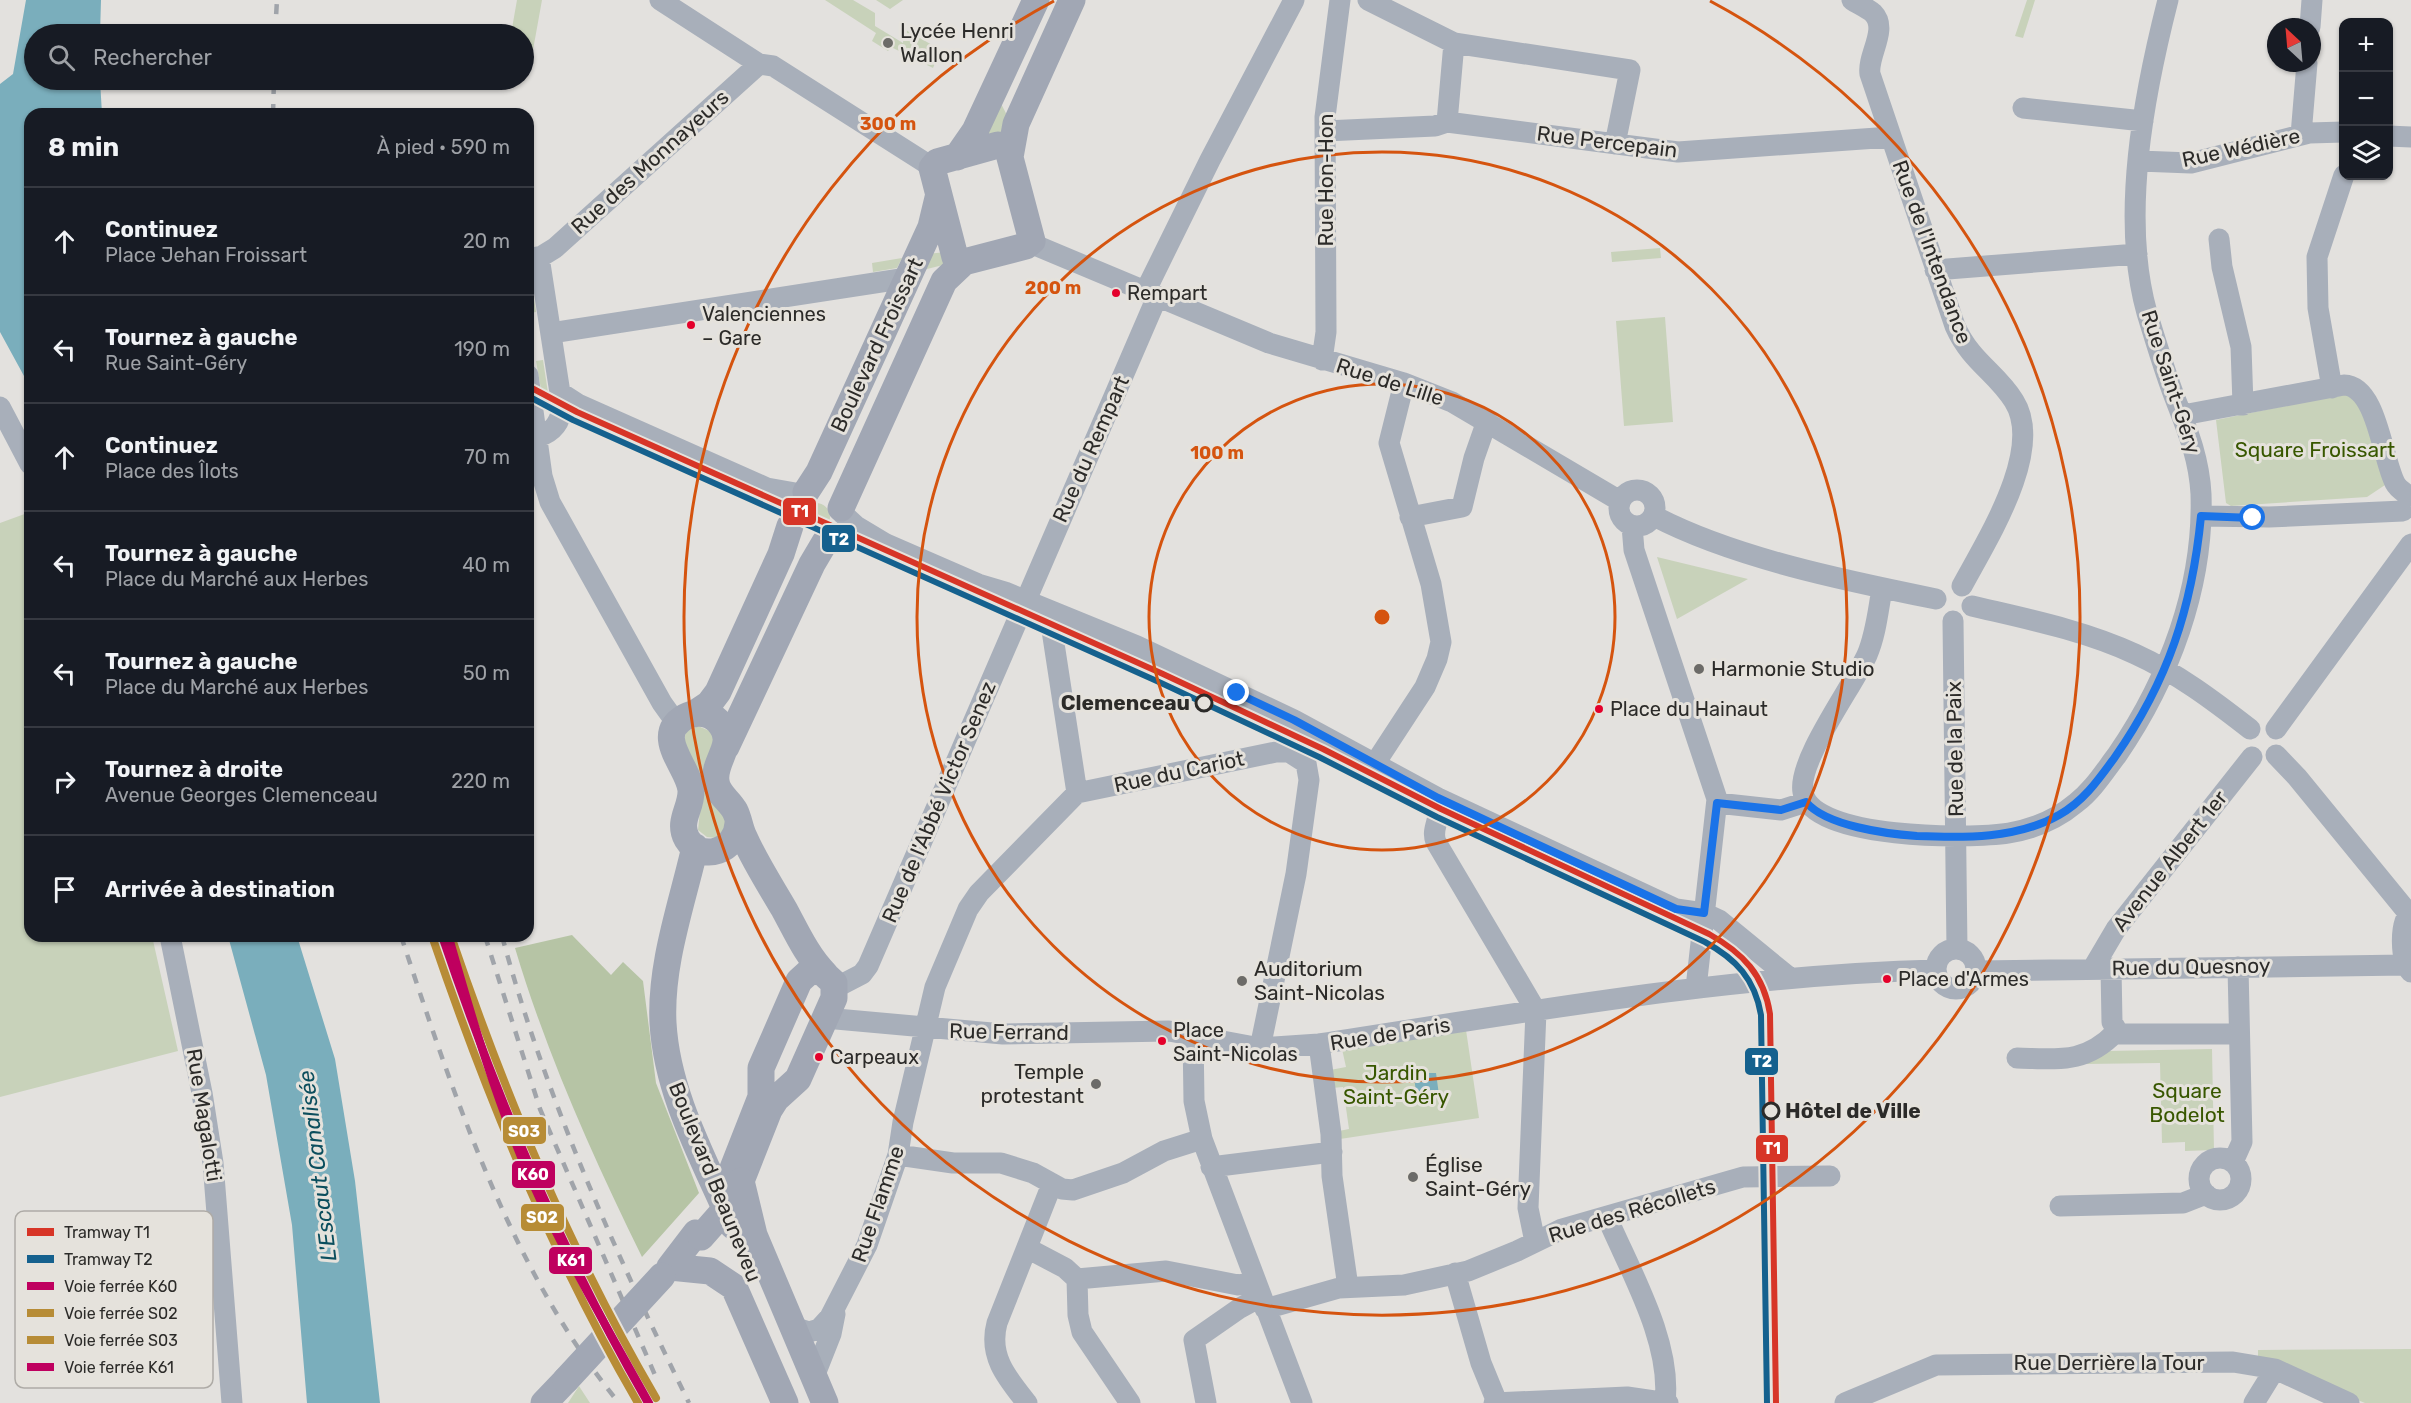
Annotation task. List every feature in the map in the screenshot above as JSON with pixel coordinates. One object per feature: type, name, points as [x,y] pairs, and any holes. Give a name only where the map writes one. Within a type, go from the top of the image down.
[{"type":"main road","points":[[957,157],[975,131],[1036,0]]},
{"type":"main road","points":[[1010,157],[1016,124],[1071,0]]},
{"type":"main road","points":[[1002,145],[1007,148],[1010,157],[1032,236],[1030,243],[963,263],[955,257],[932,167],[937,162],[1002,145]]},
{"type":"main road","name":"Boulevard Froissart","points":[[685,719],[709,704],[718,692],[781,554],[790,526],[790,508],[819,472],[932,227],[939,196]]},
{"type":"main road","name":"Boulevard Froissart","points":[[830,981],[805,946],[747,843],[735,810],[721,793],[716,782],[716,770],[812,564],[825,542],[839,530],[841,510],[944,281],[963,263]]},
{"type":"main road","points":[[803,493],[826,492],[835,498],[841,510]]},
{"type":"main road","points":[[790,526],[796,536],[806,542],[825,542]]},
{"type":"main road","points":[[726,747],[726,734],[719,722],[708,715],[685,719],[671,737],[672,747],[691,790],[683,827],[687,840],[734,858],[749,876],[792,954],[799,981]]},
{"type":"main road","points":[[708,849],[734,840],[738,823]]},
{"type":"main road","name":"Boulevard Beauneveu","points":[[708,849],[665,978],[663,1022],[670,1069],[679,1099],[807,1403]]},
{"type":"main road","points":[[544,1403],[698,1235],[723,1212],[760,1101],[761,1068],[799,981],[810,971],[818,970],[830,981],[825,1018],[798,1079],[769,1110],[735,1178],[754,1235],[825,1403]]},
{"type":"main road","points":[[762,1078],[776,1089],[788,1088]]},
{"type":"main road","points":[[666,1271],[710,1271],[734,1287],[785,1403]]},
{"type":"street","points":[[660,0],[759,64],[773,66],[932,167]]},
{"type":"street","name":"Rue du Rempart","points":[[1026,600],[1204,171],[1294,0]]},
{"type":"street","name":"Rue Hon-Hon","points":[[1322,360],[1326,332],[1325,131],[1340,0]]},
{"type":"street","points":[[1368,0],[1454,43],[1630,70],[1614,144]]},
{"type":"street","name":"Rue de l'Intendance","points":[[1852,0],[1873,13],[1879,33],[1869,69],[1935,270],[1962,341],[1978,363],[2013,400],[2024,431],[2021,457],[2013,483],[1962,586]]},
{"type":"street","name":"Rue Saint-Géry","points":[[1806,802],[1822,814],[1869,829],[1908,835],[1957,836],[2010,833],[2029,828],[2060,815],[2078,802],[2098,781],[2130,736],[2165,670],[2188,604],[2196,565],[2201,516],[2197,459],[2145,306],[2137,254],[2139,161],[2143,121],[2151,66],[2169,0]]},
{"type":"street","points":[[2311,18],[2312,0]]},
{"type":"street","points":[[1447,122],[1454,43]]},
{"type":"street","name":"Rue des Monnayeurs","points":[[534,258],[555,248],[759,64]]},
{"type":"street","points":[[2301,135],[2306,72]]},
{"type":"street","points":[[2023,108],[2143,121]]},
{"type":"street","name":"Rue Percepain","points":[[1325,131],[1435,126],[1447,122],[1689,152],[1891,137]]},
{"type":"street","name":"Rue Wédière","points":[[2139,161],[2198,162],[2301,135],[2339,132]]},
{"type":"street","points":[[2393,136],[2411,137]]},
{"type":"street","points":[[2332,388],[2318,308],[2317,257],[2342,180]]},
{"type":"street","points":[[2219,239],[2222,267],[2241,347],[2243,405]]},
{"type":"street","name":"Rue de Lille","points":[[1030,243],[1258,338],[1322,360],[1404,383],[1452,402],[1620,501]]},
{"type":"street","points":[[1935,270],[2137,254]]},
{"type":"street","points":[[534,262],[551,333],[561,393],[562,414],[553,430],[538,437]]},
{"type":"street","points":[[551,333],[907,278]]},
{"type":"street","points":[[1374,765],[1425,687],[1440,650],[1436,607],[1389,443],[1404,383]]},
{"type":"street","points":[[2183,415],[2350,386],[2364,393],[2395,482],[2408,506],[2276,517],[2201,516]]},
{"type":"street","points":[[561,393],[587,409],[767,488],[803,493]]},
{"type":"street","points":[[0,406],[24,452]]},
{"type":"street","points":[[534,412],[542,476],[550,502],[662,703],[685,719]]},
{"type":"street","points":[[1410,517],[1462,507],[1474,458],[1487,421]]},
{"type":"street","points":[[1629,492],[1644,492],[1655,503],[1654,516],[1645,525],[1632,526],[1620,516],[1620,501],[1629,492]]},
{"type":"street","points":[[841,510],[856,526],[886,544],[978,584],[1099,629],[1294,720],[1438,798],[1676,909],[1704,913],[1727,925],[1790,978]]},
{"type":"street","points":[[1654,516],[1729,547],[1882,588],[1936,599]]},
{"type":"street","points":[[1632,526],[1634,550],[1717,803],[1696,988]]},
{"type":"street","points":[[2276,729],[2411,544]]},
{"type":"street","points":[[1947,586],[1962,586],[1969,593],[1972,606],[1965,617],[1953,621],[1939,614],[1936,599],[1939,592],[1947,586]]},
{"type":"street","points":[[1717,803],[1781,810],[1806,802],[1803,778],[1828,722],[1866,657],[1882,588]]},
{"type":"street","name":"Rue de l'Abbé Victor Senez","points":[[830,981],[862,974],[868,966],[1026,600]]},
{"type":"street","points":[[1972,606],[2088,636],[2135,654],[2215,702],[2250,729]]},
{"type":"street","points":[[1049,611],[1077,793]]},
{"type":"street","name":"Rue de la Paix","points":[[1953,621],[1957,949]]},
{"type":"street","points":[[2264,724],[2276,729],[2282,742],[2276,755],[2264,760],[2252,756],[2245,743],[2250,729],[2264,724]]},
{"type":"street","name":"Rue du Cariot","points":[[1077,793],[1281,751],[1289,752],[1304,760],[1309,769],[1310,780],[1296,874],[1260,1048]]},
{"type":"street","points":[[2276,755],[2410,913],[2403,924],[2408,968]]},
{"type":"street","name":"Avenue Albert 1er","points":[[2102,968],[2116,929],[2252,756]]},
{"type":"street","name":"Rue Flamme","points":[[793,1327],[804,1332],[819,1329],[830,1317],[867,1245],[898,1155],[915,1069],[939,973],[968,909],[979,893],[1077,793]]},
{"type":"street","points":[[1438,798],[1441,814],[1434,832],[1436,842],[1536,1011],[1528,1208],[1535,1242]]},
{"type":"street","name":"Rue Magalotti","points":[[171,942],[212,1153],[232,1403]]},
{"type":"street","points":[[1957,949],[1972,956],[1977,971],[1970,985],[1956,990],[1942,984],[1936,970],[1942,955],[1957,949]]},
{"type":"street","points":[[2233,1162],[2242,1142],[2238,967]]},
{"type":"street","name":"Rue du Quesnoy","points":[[1977,971],[2238,967],[2408,968]]},
{"type":"street","points":[[2102,968],[2112,1022],[2116,1032],[2122,1035],[2239,1034]]},
{"type":"street","name":"Rue de Paris","points":[[1193,1035],[1260,1048],[1319,1044],[1696,988],[1863,972],[1936,970]]},
{"type":"street","name":"Rue Ferrand","points":[[825,1018],[925,1029],[1017,1035],[1155,1030],[1193,1035]]},
{"type":"street","points":[[2018,1058],[2078,1058],[2103,1046],[2116,1032]]},
{"type":"street","points":[[1193,1035],[1194,1101],[1202,1139],[1302,1403]]},
{"type":"street","points":[[1319,1044],[1332,1152],[1332,1176],[1348,1287]]},
{"type":"street","points":[[898,1155],[953,1163],[1001,1163],[1033,1173],[1062,1189],[1079,1189],[1131,1170],[1164,1151],[1202,1139]]},
{"type":"street","points":[[1211,1167],[1332,1152]]},
{"type":"street","points":[[2216,1159],[2233,1162],[2241,1177],[2235,1194],[2218,1200],[2206,1194],[2199,1178],[2204,1166],[2216,1159]]},
{"type":"street","name":"Rue des Récollets","points":[[1260,1296],[1348,1287],[1404,1285],[1455,1273],[1499,1259],[1562,1228],[1748,1176],[1830,1176]]},
{"type":"street","points":[[1027,1403],[1001,1370],[995,1341],[997,1323],[1052,1184]]},
{"type":"street","points":[[2060,1206],[2183,1203],[2206,1194]]},
{"type":"street","points":[[1455,1273],[1495,1403],[1628,1397],[1666,1402],[1657,1336],[1607,1217]]},
{"type":"street","points":[[1027,1248],[1065,1268],[1077,1279],[1078,1315],[1082,1332],[1130,1403]]},
{"type":"street","points":[[1077,1279],[1166,1271],[1238,1285],[1260,1296]]},
{"type":"street","points":[[1206,1403],[1194,1340],[1260,1296]]},
{"type":"street","name":"Rue Flamme","points":[[814,1377],[833,1327],[836,1304]]},
{"type":"street","name":"Rue Derrière la Tour","points":[[1845,1403],[1927,1367],[1942,1364],[2233,1362],[2260,1364],[2275,1369],[2349,1403]]},
{"type":"street","points":[[2254,1403],[2275,1369]]},
{"type":"green space","points":[[517,0],[542,0],[534,44],[534,24],[513,24]]},
{"type":"green space","points":[[825,0],[853,0],[875,13],[875,26],[903,43],[904,29],[941,50],[933,68],[891,47],[888,51],[872,41],[876,33]]},
{"type":"green space","points":[[876,0],[903,0],[890,9]]},
{"type":"green space","points":[[2027,0],[2035,0],[2023,38],[2015,36]]},
{"type":"green space","points":[[997,96],[1010,121],[1005,132],[979,139]]},
{"type":"green space","points":[[1660,248],[1661,258],[1612,262],[1611,252]]},
{"type":"green space","points":[[946,252],[943,265],[919,271],[927,254]]},
{"type":"green space","points":[[902,258],[897,268],[873,272],[872,263]]},
{"type":"green space","points":[[1665,317],[1673,422],[1624,426],[1616,321]]},
{"type":"green space","points":[[543,360],[548,393],[541,389],[536,361]]},
{"type":"green space","name":"Square Froissart","points":[[2347,393],[2361,402],[2385,485],[2367,497],[2231,506],[2226,503],[2216,420]]},
{"type":"green space","points":[[598,418],[640,437],[634,450],[601,435]]},
{"type":"green space","points":[[644,439],[664,447],[658,460],[639,452]]},
{"type":"green space","points":[[669,450],[688,458],[682,471],[663,463]]},
{"type":"green space","points":[[693,460],[718,471],[712,484],[687,473]]},
{"type":"green space","points":[[722,473],[737,480],[731,493],[716,486]]},
{"type":"green space","points":[[753,487],[775,497],[770,510],[747,500]]},
{"type":"green space","points":[[816,503],[826,507],[830,517],[826,527],[816,531],[806,527],[802,517],[806,507]]},
{"type":"green space","points":[[24,514],[24,942],[153,942],[178,1051],[0,1097],[0,523]]},
{"type":"green space","points":[[857,535],[883,546],[878,559],[851,547]]},
{"type":"green space","points":[[888,548],[913,560],[908,572],[882,561]]},
{"type":"green space","points":[[1657,557],[1748,579],[1677,619]]},
{"type":"green space","points":[[918,562],[944,574],[939,586],[913,575]]},
{"type":"green space","points":[[949,576],[974,587],[969,600],[943,588]]},
{"type":"green space","points":[[979,589],[999,598],[993,610],[973,602]]},
{"type":"green space","points":[[1054,620],[1092,637],[1086,651],[1058,638]]},
{"type":"green space","points":[[1097,640],[1118,649],[1112,663],[1091,653]]},
{"type":"green space","points":[[1249,710],[1270,720],[1264,733],[1243,723]]},
{"type":"green space","points":[[1275,722],[1321,744],[1314,757],[1269,735]]},
{"type":"green space","points":[[698,726],[712,732],[726,828],[717,838],[707,837],[698,830],[703,780],[683,744],[686,732]]},
{"type":"green space","points":[[1329,748],[1401,784],[1394,799],[1323,761]]},
{"type":"green space","points":[[1406,787],[1428,799],[1434,818],[1399,801]]},
{"type":"green space","points":[[1446,806],[1472,819],[1466,832],[1443,822]]},
{"type":"green space","points":[[1477,821],[1502,833],[1496,847],[1470,835]]},
{"type":"green space","points":[[1506,835],[1532,847],[1526,861],[1500,849]]},
{"type":"green space","points":[[1536,849],[1561,861],[1555,874],[1530,863]]},
{"type":"green space","points":[[1566,863],[1581,870],[1574,883],[1560,876]]},
{"type":"green space","points":[[1596,877],[1621,889],[1614,902],[1589,890]]},
{"type":"green space","points":[[1654,904],[1671,912],[1664,925],[1648,918]]},
{"type":"green space","points":[[572,935],[611,975],[623,962],[643,981],[656,1083],[699,1193],[642,1257],[572,1105],[541,1027],[515,948]]},
{"type":"green space","name":"Jardin Saint-Géry","points":[[1466,1030],[1479,1118],[1340,1139],[1339,1131],[1349,1129],[1343,1087],[1332,1088],[1330,1070],[1346,1067],[1342,1049]]},
{"type":"green space","name":"Square Bodelot","points":[[2212,1049],[2214,1150],[2185,1151],[2185,1142],[2162,1143],[2160,1063],[2085,1064],[2107,1051]]},
{"type":"green space","points":[[2411,1349],[2411,1403],[2365,1403],[2258,1359],[2258,1350]]},
{"type":"green space","points":[[579,1386],[590,1403],[568,1403]]},
{"type":"water","points":[[26,0],[101,0],[100,24],[24,24],[24,90],[101,90],[102,108],[24,108],[24,376],[0,332],[0,84],[13,74]]},
{"type":"water","name":"L'Escaut Canalisée","points":[[230,942],[299,942],[335,1059],[355,1181],[380,1403],[307,1403],[292,1225],[266,1075]]},
{"type":"water","points":[[1436,1073],[1439,1095],[1417,1099],[1414,1077]]},
{"type":"railway","points":[[276,24],[277,0]]},
{"type":"railway","points":[[273,108],[274,90]]},
{"type":"railway","points":[[403,942],[442,1058],[489,1180],[547,1297],[581,1352],[619,1403]]},
{"type":"railway","points":[[487,942],[540,1109],[655,1375]]},
{"type":"railway","points":[[504,942],[539,1056],[584,1174],[689,1403]]},
{"type":"tram line","name":"T1","points":[[534,389],[577,412],[1163,674],[1323,749],[1441,809],[1709,934],[1742,957],[1763,988],[1770,1014],[1776,1403]]},
{"type":"tram line","name":"T2","points":[[534,399],[573,420],[1159,682],[1319,757],[1437,817],[1705,942],[1735,963],[1749,981],[1761,1015],[1767,1403]]},
{"type":"rail line","name":"S02","points":[[434,942],[476,1059],[524,1176],[577,1291],[638,1403]]},
{"type":"rail line","name":"K60","points":[[444,942],[485,1057],[533,1175],[587,1290],[648,1403]]},
{"type":"rail line","name":"K61","points":[[450,942],[476,1031],[530,1178],[572,1264],[649,1403]]},
{"type":"rail line","name":"S03","points":[[453,942],[494,1055],[542,1172],[595,1286],[656,1398]]},
{"type":"place","name":"Lycée Henri Wallon","points":[[888,43]]},
{"type":"place","name":"Rempart","points":[[1116,293]]},
{"type":"place","name":"Valenciennes – Gare","points":[[691,325]]},
{"type":"place","name":"Harmonie Studio","points":[[1699,669]]},
{"type":"place","name":"Clemenceau","points":[[1204,703]]},
{"type":"place","name":"Place du Hainaut","points":[[1599,709]]},
{"type":"place","name":"Place d'Armes","points":[[1887,979]]},
{"type":"place","name":"Auditorium Saint-Nicolas","points":[[1242,981]]},
{"type":"place","name":"Place Saint-Nicolas","points":[[1162,1041]]},
{"type":"place","name":"Carpeaux","points":[[819,1057]]},
{"type":"place","name":"Temple protestant","points":[[1096,1084]]},
{"type":"place","name":"Hôtel de Ville","points":[[1771,1111]]},
{"type":"place","name":"Église Saint-Géry","points":[[1413,1177]]},
{"type":"route","points":[[1237,693],[1294,720],[1438,798],[1676,909],[1683,912],[1704,913],[1717,803],[1781,810],[1797,807],[1806,802],[1811,808],[1830,818],[1869,829],[1919,836],[2010,833],[2060,815],[2078,802],[2098,781],[2130,736],[2165,670],[2188,604],[2196,565],[2201,516],[2253,518]]}]
